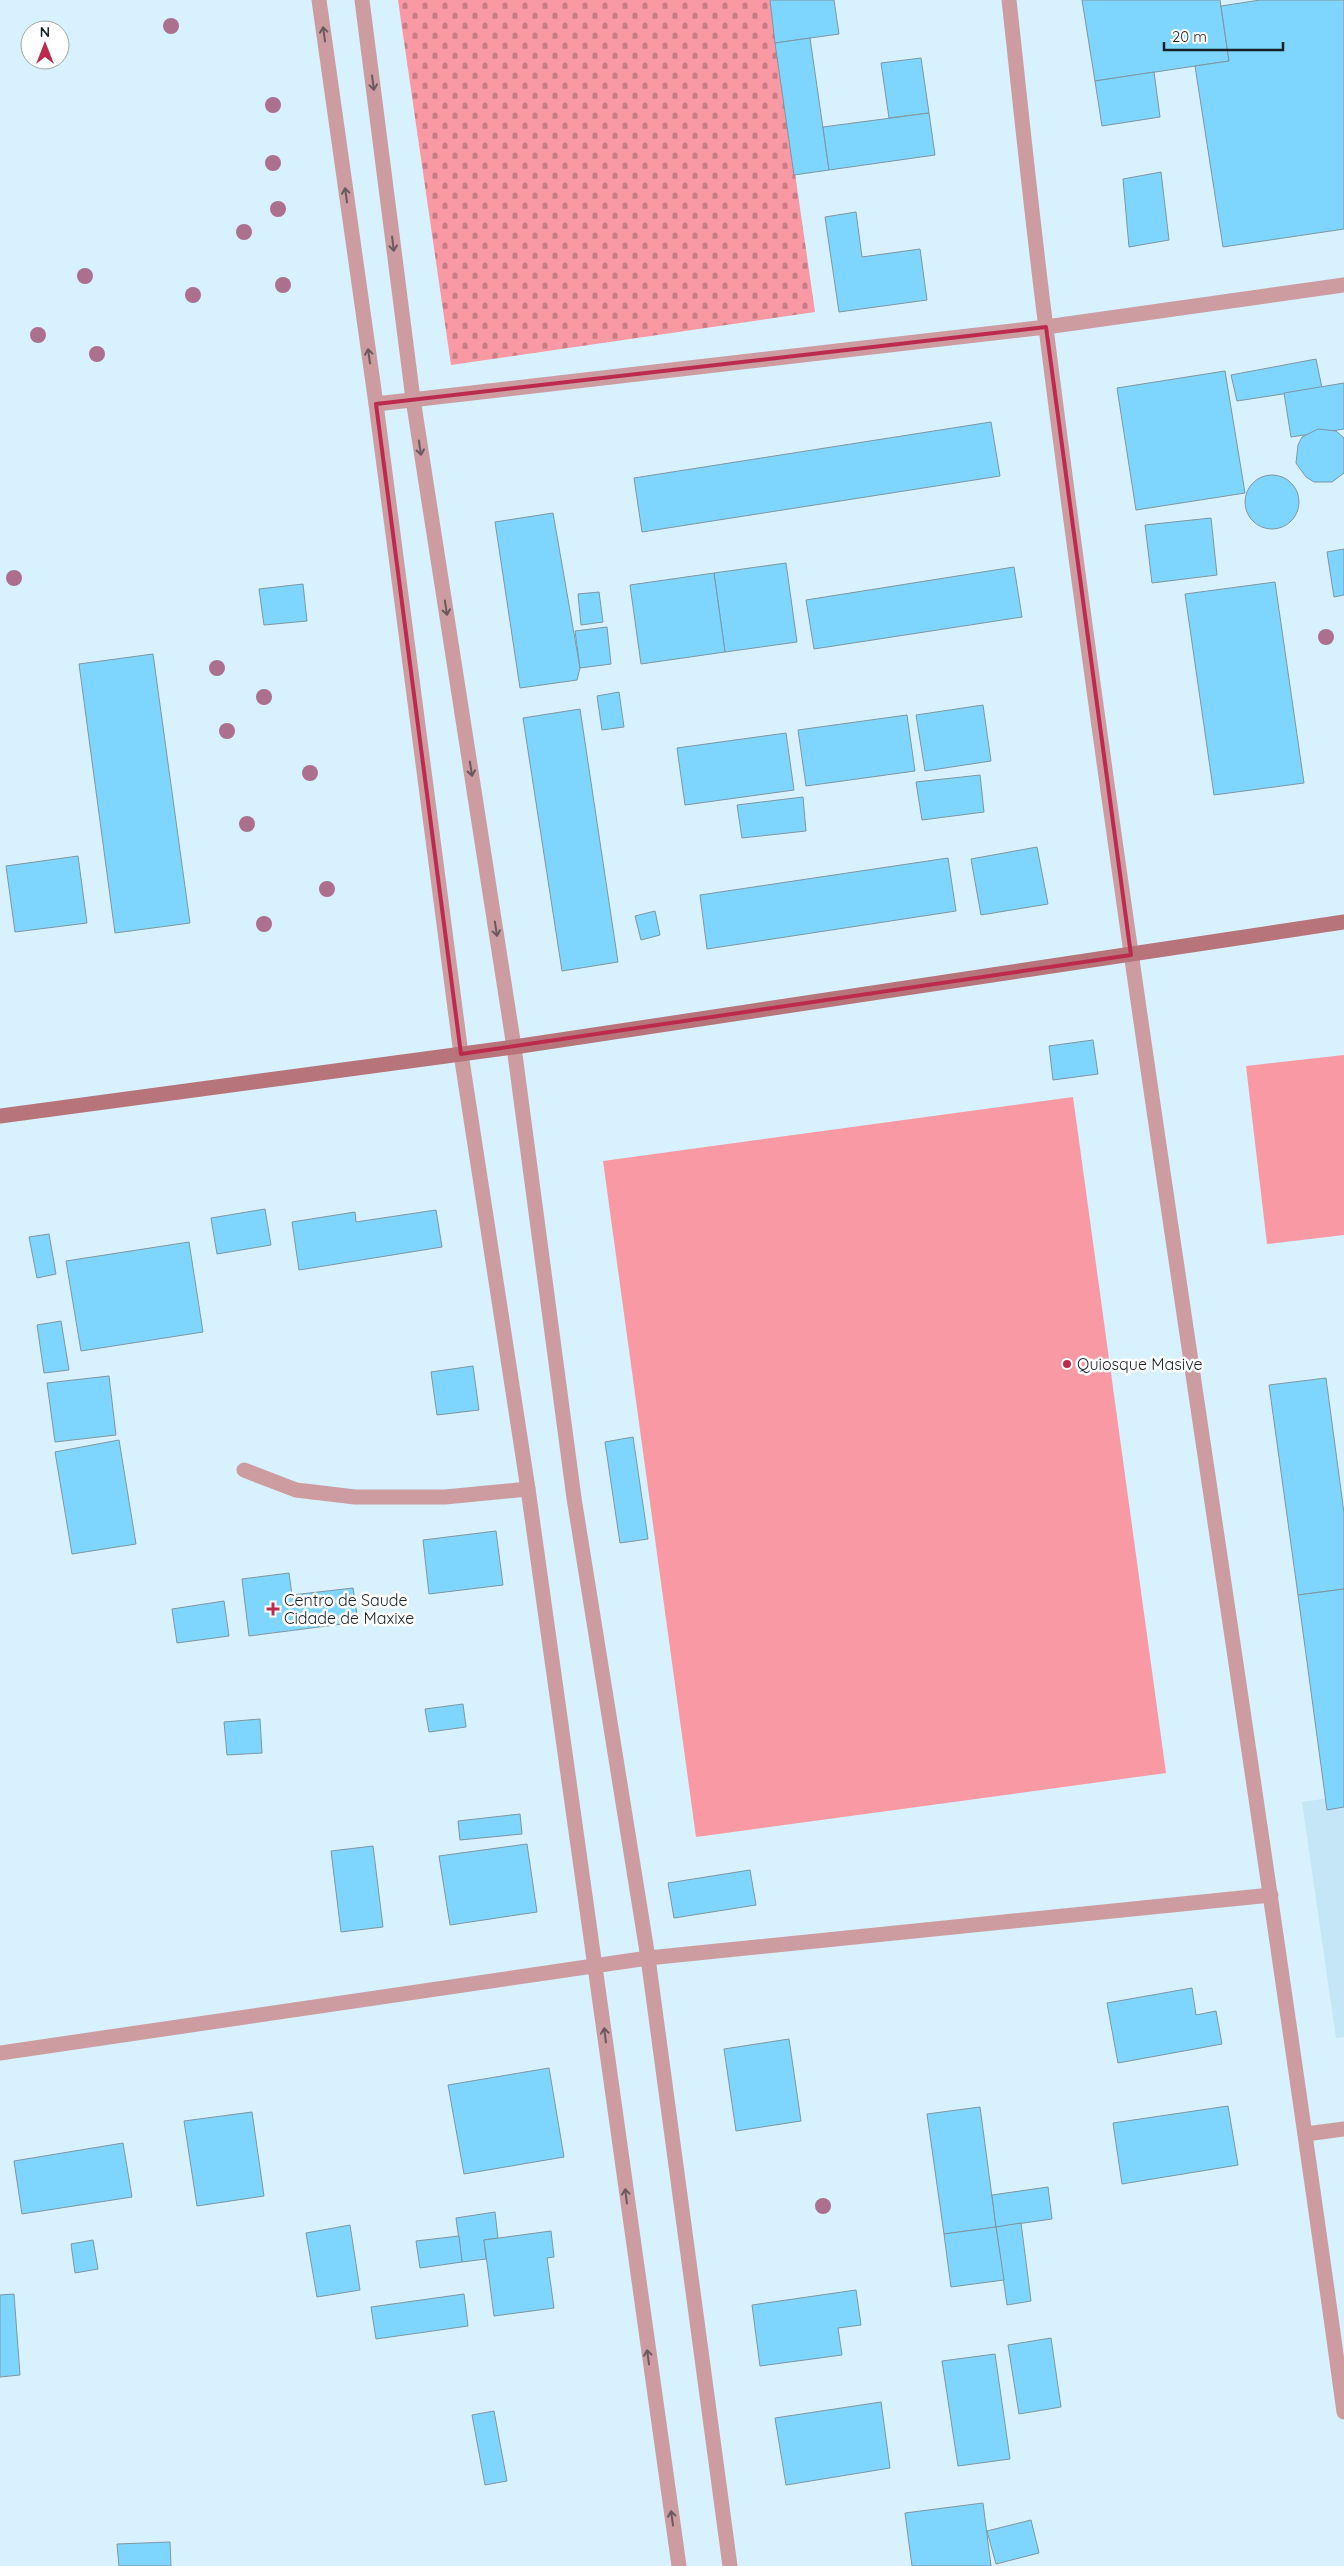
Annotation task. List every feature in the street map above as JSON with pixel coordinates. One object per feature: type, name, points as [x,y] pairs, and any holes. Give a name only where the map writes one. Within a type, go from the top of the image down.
[{"type":"main road","points":[[0,1116],[514,1047],[1344,922]]},
{"type":"street","points":[[319,0],[376,404],[461,1054],[528,1489],[597,1967],[630,2229],[679,2566]]},
{"type":"street","points":[[362,0],[413,399],[514,1047],[574,1498],[648,1958],[730,2566]]},
{"type":"street","points":[[1009,0],[1046,327],[1131,955],[1306,2134],[1344,2412]]},
{"type":"street","points":[[376,404],[1046,327],[1344,285]]},
{"type":"street","points":[[244,1470],[296,1490],[355,1497],[445,1497],[528,1489]]},
{"type":"street","points":[[0,2053],[597,1967],[648,1958],[1271,1895]]},
{"type":"street","points":[[1306,2134],[1344,2130]]},
{"type":"highlighted area","points":[[1046,327],[1131,955],[461,1054],[376,404]]},
{"type":"shaded area","points":[[1344,1796],[1344,2037],[1336,2038],[1302,1802]]},
{"type":"green space","points":[[398,0],[770,0],[815,312],[451,365]]},
{"type":"green space","points":[[1344,1055],[1344,1235],[1267,1244],[1246,1066]]},
{"type":"green space","points":[[1073,1097],[1166,1773],[696,1837],[603,1161]]},
{"type":"building","points":[[770,0],[834,0],[839,34],[775,43]]},
{"type":"building","points":[[1082,0],[1220,0],[1229,61],[1095,81]]},
{"type":"building","points":[[1260,0],[1344,0],[1344,229],[1223,247],[1195,66],[1229,61],[1221,6]]},
{"type":"building","points":[[810,38],[829,170],[794,175],[775,43]]},
{"type":"building","points":[[921,58],[929,113],[889,118],[881,63]]},
{"type":"building","points":[[1154,72],[1160,117],[1102,126],[1095,81]]},
{"type":"building","points":[[929,113],[935,155],[829,170],[823,127]]},
{"type":"building","points":[[1161,172],[1169,240],[1129,247],[1123,179]]},
{"type":"building","points":[[856,212],[862,257],[920,249],[927,300],[839,312],[825,217]]},
{"type":"building","points":[[1316,359],[1322,388],[1237,401],[1231,375]]},
{"type":"building","points":[[1225,371],[1245,493],[1136,510],[1117,388]]},
{"type":"building","points":[[1344,383],[1344,429],[1291,437],[1284,393]]},
{"type":"building","points":[[991,422],[1000,476],[642,532],[634,478]]},
{"type":"building","points":[[1318,429],[1336,431],[1344,438],[1344,473],[1332,482],[1314,482],[1306,477],[1296,463],[1298,445],[1302,437]]},
{"type":"building","points":[[1267,475],[1277,475],[1287,479],[1295,487],[1299,502],[1295,517],[1287,525],[1277,529],[1267,529],[1257,525],[1249,517],[1245,507],[1245,497],[1249,487],[1257,479]]},
{"type":"building","points":[[553,513],[580,668],[577,680],[520,688],[495,522]]},
{"type":"building","points":[[1211,518],[1217,575],[1152,583],[1145,525]]},
{"type":"building","points":[[1344,549],[1344,595],[1334,597],[1327,552]]},
{"type":"building","points":[[786,563],[797,642],[725,652],[714,573]]},
{"type":"building","points":[[1014,567],[1022,617],[814,649],[806,600]]},
{"type":"building","points":[[714,573],[725,652],[641,664],[630,585]]},
{"type":"building","points":[[1275,582],[1304,783],[1214,795],[1185,594]]},
{"type":"building","points":[[303,584],[307,621],[264,625],[259,589]]},
{"type":"building","points":[[599,592],[603,622],[581,625],[578,594]]},
{"type":"building","points":[[607,627],[611,664],[580,668],[575,631]]},
{"type":"building","points":[[153,654],[190,923],[115,933],[79,664]]},
{"type":"building","points":[[619,692],[624,727],[602,730],[597,696]]},
{"type":"building","points":[[983,705],[991,761],[925,771],[916,715]]},
{"type":"building","points":[[580,709],[618,962],[562,971],[523,718]]},
{"type":"building","points":[[907,715],[915,771],[806,786],[798,730]]},
{"type":"building","points":[[786,733],[794,790],[685,805],[677,748]]},
{"type":"building","points":[[980,775],[984,812],[922,820],[916,782]]},
{"type":"building","points":[[803,797],[806,831],[742,838],[737,805]]},
{"type":"building","points":[[1037,847],[1048,904],[981,915],[971,859]]},
{"type":"building","points":[[78,856],[87,923],[15,932],[6,866]]},
{"type":"building","points":[[948,858],[956,911],[707,949],[700,895]]},
{"type":"building","points":[[655,911],[660,935],[641,940],[635,916]]},
{"type":"building","points":[[1093,1040],[1098,1074],[1053,1080],[1049,1046]]},
{"type":"building","points":[[265,1209],[271,1245],[217,1254],[211,1218]]},
{"type":"building","points":[[436,1210],[442,1247],[299,1270],[292,1222],[355,1212],[356,1222]]},
{"type":"building","points":[[49,1234],[56,1274],[37,1278],[29,1237]]},
{"type":"building","points":[[189,1242],[203,1332],[81,1351],[66,1261]]},
{"type":"building","points":[[61,1321],[69,1370],[44,1373],[37,1325]]},
{"type":"building","points":[[473,1366],[479,1410],[437,1415],[431,1372]]},
{"type":"building","points":[[109,1376],[116,1435],[55,1442],[47,1383]]},
{"type":"building","points":[[1326,1378],[1344,1513],[1344,1589],[1298,1595],[1269,1385]]},
{"type":"building","points":[[633,1437],[648,1539],[620,1543],[605,1442]]},
{"type":"building","points":[[119,1440],[136,1544],[72,1554],[55,1452]]},
{"type":"building","points":[[496,1531],[503,1585],[429,1594],[423,1540]]},
{"type":"building","points":[[289,1573],[292,1595],[353,1588],[358,1622],[249,1636],[242,1579]]},
{"type":"building","points":[[1344,1589],[1344,1807],[1327,1810],[1298,1595]]},
{"type":"building","points":[[224,1601],[229,1636],[177,1643],[172,1609]]},
{"type":"building","points":[[463,1704],[466,1727],[429,1732],[425,1709]]},
{"type":"building","points":[[260,1719],[262,1753],[227,1755],[224,1722]]},
{"type":"building","points":[[520,1814],[522,1834],[460,1840],[458,1821]]},
{"type":"building","points":[[527,1844],[537,1912],[450,1925],[439,1856]]},
{"type":"building","points":[[373,1846],[383,1927],[341,1932],[331,1851]]},
{"type":"building","points":[[750,1870],[756,1905],[674,1918],[668,1883]]},
{"type":"building","points":[[1192,1988],[1196,2015],[1216,2011],[1222,2044],[1118,2063],[1107,2003]]},
{"type":"building","points":[[789,2039],[801,2121],[736,2131],[724,2049]]},
{"type":"building","points":[[549,2068],[564,2157],[464,2174],[448,2085]]},
{"type":"building","points":[[1228,2106],[1238,2165],[1122,2184],[1113,2123]]},
{"type":"building","points":[[980,2107],[996,2227],[944,2234],[927,2114]]},
{"type":"building","points":[[252,2112],[264,2196],[197,2206],[184,2121]]},
{"type":"building","points":[[123,2143],[132,2197],[22,2214],[14,2161]]},
{"type":"building","points":[[1048,2187],[1052,2219],[996,2227],[992,2195]]},
{"type":"building","points":[[495,2212],[498,2238],[484,2240],[486,2259],[462,2262],[456,2218]]},
{"type":"building","points":[[1021,2223],[1031,2301],[1007,2305],[996,2227]]},
{"type":"building","points":[[350,2225],[360,2290],[317,2297],[306,2233]]},
{"type":"building","points":[[996,2227],[1004,2280],[951,2287],[944,2234]]},
{"type":"building","points":[[551,2231],[554,2257],[547,2258],[554,2308],[494,2316],[484,2240]]},
{"type":"building","points":[[459,2236],[462,2262],[420,2268],[416,2241]]},
{"type":"building","points":[[93,2240],[98,2269],[75,2273],[71,2244]]},
{"type":"building","points":[[856,2290],[861,2325],[838,2328],[842,2355],[760,2366],[752,2305]]},
{"type":"building","points":[[14,2294],[20,2375],[0,2377],[0,2295]]},
{"type":"building","points":[[464,2294],[468,2326],[376,2339],[371,2307]]},
{"type":"building","points":[[1051,2338],[1061,2407],[1019,2414],[1008,2345]]},
{"type":"building","points":[[995,2354],[1010,2459],[958,2466],[942,2361]]},
{"type":"building","points":[[881,2402],[890,2468],[786,2485],[775,2418]]},
{"type":"building","points":[[494,2411],[507,2481],[485,2485],[472,2415]]},
{"type":"building","points":[[983,2503],[991,2566],[912,2566],[905,2513]]},
{"type":"building","points":[[1031,2520],[1039,2553],[996,2564],[987,2531]]},
{"type":"building","points":[[170,2542],[171,2566],[119,2566],[117,2544]]},
{"type":"place","name":"Quiosque Masive","points":[[1067,1364]]},
{"type":"place","name":"Centro de Saude Cidade de Maxixe","points":[[273,1609]]}]
